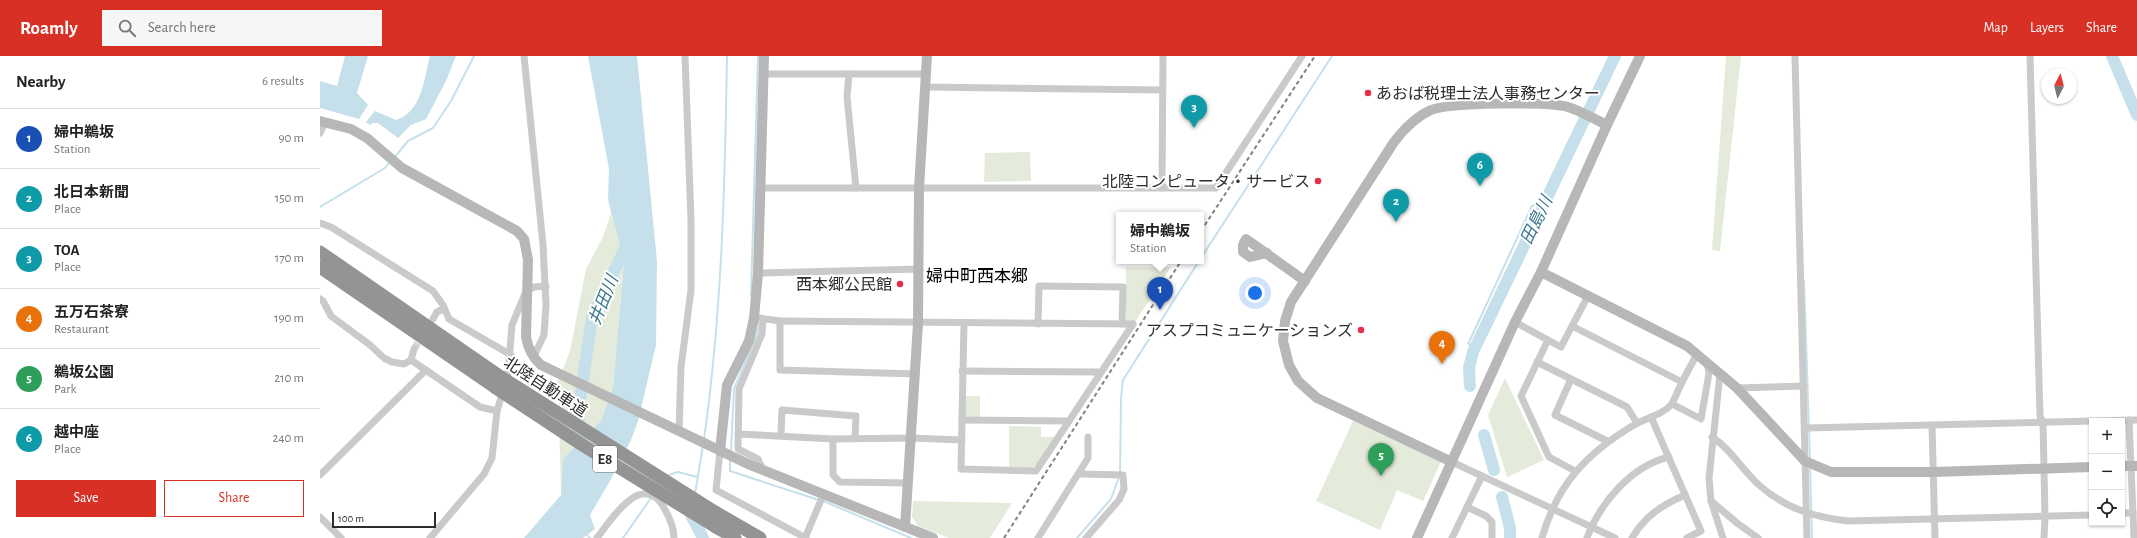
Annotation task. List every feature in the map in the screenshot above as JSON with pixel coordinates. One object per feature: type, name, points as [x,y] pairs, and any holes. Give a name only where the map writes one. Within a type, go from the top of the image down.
[{"type":"highway","name":"北陸自動車道","points":[[320,252],[584,446],[736,538]]},
{"type":"highway","name":"北陸自動車道","points":[[320,267],[498,383],[760,538]]},
{"type":"street","points":[[524,56],[546,286],[544,335],[537,361]]},
{"type":"street","points":[[676,430],[681,367],[691,290],[691,220],[685,56]]},
{"type":"street","points":[[763,470],[758,459],[738,449],[738,434],[739,389],[762,334],[759,318],[758,273],[764,56]]},
{"type":"street","points":[[906,527],[916,374],[920,269],[919,188],[927,56]]},
{"type":"street","points":[[1162,188],[1163,56]]},
{"type":"street","points":[[761,188],[1216,188],[1302,56]]},
{"type":"street","points":[[1417,538],[1515,322],[1541,272],[1607,125],[1640,56]]},
{"type":"street","points":[[1795,56],[1806,428],[1805,461],[1807,538]]},
{"type":"street","points":[[2030,56],[2040,416],[2042,422],[2045,517],[2044,538]]},
{"type":"street","points":[[764,74],[926,74]]},
{"type":"street","points":[[849,74],[847,97],[856,188]]},
{"type":"street","points":[[925,87],[1162,90]]},
{"type":"street","points":[[1607,125],[1580,111],[1555,104],[1451,105],[1431,110],[1418,117],[1405,128],[1394,142],[1291,302],[1285,321],[1283,341],[1289,365],[1298,381],[1317,398],[1615,538]]},
{"type":"street","points":[[320,133],[323,122],[351,130],[367,138],[402,168],[517,232],[524,239],[526,249],[526,337],[528,348],[537,361],[720,451],[763,470],[824,493],[933,538]]},
{"type":"street","points":[[320,223],[331,227],[434,291],[443,304],[443,309],[449,320],[511,355]]},
{"type":"street","points":[[1267,253],[1305,281]]},
{"type":"street","points":[[758,273],[920,269]]},
{"type":"street","points":[[1541,272],[1687,346],[1737,388],[1805,461],[1831,472],[1933,472],[2089,467]]},
{"type":"street","points":[[430,538],[484,474],[492,458],[497,411],[508,373],[511,355],[512,325],[526,291],[546,286]]},
{"type":"street","points":[[1038,324],[1039,286],[1123,287],[1122,324]]},
{"type":"street","points":[[1515,322],[1561,347],[1588,296]]},
{"type":"street","points":[[320,299],[331,316],[370,345],[384,358],[392,362],[404,364],[411,360],[414,349]]},
{"type":"street","points":[[433,320],[437,312],[443,309]]},
{"type":"street","points":[[759,318],[780,321],[918,324],[964,323],[1132,324],[1099,372],[1036,471],[961,469],[964,323]]},
{"type":"street","points":[[759,318],[727,385],[716,490],[806,538],[824,493]]},
{"type":"street","points":[[780,321],[780,370],[916,374]]},
{"type":"street","points":[[1572,326],[1682,382]]},
{"type":"street","points":[[1548,340],[1521,396],[1550,457],[1575,471]]},
{"type":"street","points":[[1542,538],[1553,509],[1575,471],[1607,441],[1637,423],[1664,412],[1672,404],[1697,354]]},
{"type":"street","points":[[411,360],[480,407],[497,411]]},
{"type":"street","points":[[1537,362],[1628,407],[1637,423]]},
{"type":"street","points":[[1701,419],[1709,373],[1707,363]]},
{"type":"street","points":[[320,475],[426,370]]},
{"type":"street","points":[[962,371],[1099,372]]},
{"type":"street","points":[[1720,374],[1712,437],[1709,478],[1711,501],[1723,538]]},
{"type":"street","points":[[1571,379],[1555,415],[1607,441]]},
{"type":"street","points":[[1737,388],[1804,386]]},
{"type":"street","points":[[1672,404],[1701,419],[1714,420]]},
{"type":"street","points":[[781,435],[782,410],[803,410],[856,416],[855,438]]},
{"type":"street","points":[[1651,417],[1701,531],[1687,538]]},
{"type":"street","points":[[962,420],[1069,420]]},
{"type":"street","points":[[2133,420],[2130,466],[2134,538]]},
{"type":"street","points":[[1806,428],[2089,421]]},
{"type":"street","points":[[1932,425],[1935,538]]},
{"type":"street","points":[[738,434],[834,438],[911,438],[962,440]]},
{"type":"street","points":[[1038,538],[1080,474],[1088,458],[1088,437]]},
{"type":"street","points":[[1712,437],[1721,443],[1759,485],[1786,504],[1807,514],[1848,521],[2089,515]]},
{"type":"street","points":[[834,438],[833,475],[840,482],[908,483]]},
{"type":"street","points":[[1587,538],[1591,527],[1609,498],[1623,484],[1650,464],[1669,457]]},
{"type":"street","points":[[1080,474],[1123,474],[1124,489],[1119,500],[1086,538]]},
{"type":"street","points":[[1452,538],[1482,476]]},
{"type":"street","points":[[597,538],[629,499],[639,494],[650,495],[661,502],[668,514],[674,538]]},
{"type":"street","points":[[1632,538],[1648,517],[1663,505],[1685,495]]},
{"type":"street","points":[[1711,501],[1737,523],[1758,538]]},
{"type":"street","points":[[1467,507],[1486,516],[1492,522],[1492,538]]},
{"type":"street","points":[[2125,513],[2133,513]]},
{"type":"street","points":[[320,517],[341,538]]},
{"type":"green space","points":[[1726,56],[1741,56],[1720,251],[1712,250]]},
{"type":"green space","points":[[1030,152],[1031,181],[984,182],[985,153]]},
{"type":"green space","points":[[611,213],[624,262],[613,387],[601,421],[561,495],[558,381],[570,351],[586,269],[603,237]]},
{"type":"green space","points":[[1126,267],[1171,267],[1135,322],[1126,321]]},
{"type":"green space","points":[[1505,378],[1544,460],[1507,477],[1488,415]]},
{"type":"green space","points":[[965,396],[980,396],[980,418],[968,418],[964,414]]},
{"type":"green space","points":[[1353,421],[1441,462],[1423,501],[1397,490],[1380,530],[1316,501]]},
{"type":"green space","points":[[1009,426],[1041,427],[1041,437],[1055,437],[1037,465],[1031,468],[1009,468]]},
{"type":"green space","points":[[913,501],[1012,503],[990,538],[949,538],[918,526],[912,517]]},
{"type":"water","points":[[345,56],[368,56],[357,93],[368,105],[359,119],[320,108],[320,81],[337,86]]},
{"type":"water","points":[[430,56],[456,56],[446,81],[426,119],[411,125],[398,138],[378,123],[373,123],[370,125],[366,122],[375,111],[396,120],[405,116],[411,110],[417,102],[420,94]]},
{"type":"water","points":[[588,56],[637,56],[657,261],[656,345],[638,421],[631,440],[610,481],[590,515],[595,529],[583,538],[524,538],[561,495],[563,459],[601,421],[613,387],[624,262],[608,200],[609,169]]},
{"type":"waterway","points":[[394,158],[408,141],[433,128],[451,101],[474,56]]},
{"type":"waterway","points":[[704,439],[715,344],[722,248],[727,56]]},
{"type":"waterway","points":[[751,295],[758,56]]},
{"type":"waterway","points":[[1204,253],[1332,56]]},
{"type":"waterway","name":"田島川","points":[[1470,386],[1469,368],[1473,352],[1615,56]]},
{"type":"waterway","points":[[2112,56],[2137,115]]},
{"type":"waterway","points":[[320,207],[385,168],[389,163]]},
{"type":"waterway","points":[[1474,349],[1468,343],[1532,206],[1537,204],[1542,206]]},
{"type":"waterway","name":"井田川","points":[[583,452],[578,413],[592,317],[629,240]]},
{"type":"waterway","points":[[1120,473],[1121,398],[1123,380],[1197,264]]},
{"type":"waterway","points":[[1804,281],[1810,459]]},
{"type":"waterway","points":[[731,451],[734,389],[756,337],[759,325],[757,321]]},
{"type":"waterway","name":"田島川","points":[[1484,435],[1494,470]]},
{"type":"waterway","points":[[695,494],[703,445]]},
{"type":"waterway","points":[[730,459],[730,471],[819,500]]},
{"type":"waterway","points":[[1810,467],[1812,538]]},
{"type":"waterway","points":[[666,476],[678,472],[697,477]]},
{"type":"waterway","points":[[1077,538],[1111,499],[1119,477]]},
{"type":"waterway","name":"田島川","points":[[1502,497],[1510,528],[1510,538]]},
{"type":"waterway","points":[[623,538],[651,498]]},
{"type":"waterway","points":[[823,501],[911,538]]},
{"type":"waterway","points":[[691,515],[703,538]]},
{"type":"waterway","points":[[587,535],[590,538]]},
{"type":"tunnel","points":[[414,349],[424,334]]},
{"type":"railway","points":[[1204,226],[1315,56]]},
{"type":"railway","points":[[1004,538],[1179,264]]},
{"type":"place","name":"あおば税理士法人事務センター","points":[[1368,93]]},
{"type":"place","name":"TOA","points":[[1194,128]]},
{"type":"place","name":"北陸コンピュータ・サービス","points":[[1318,181]]},
{"type":"place","name":"越中座","points":[[1480,186]]},
{"type":"place","name":"北日本新聞","points":[[1396,222]]},
{"type":"place","name":"西本郷公民館","points":[[900,284]]},
{"type":"place","name":"婦中鵜坂","points":[[1160,310]]},
{"type":"place","name":"アスプコミュニケーションズ","points":[[1361,330]]},
{"type":"place","name":"五万石茶寮","points":[[1442,364]]},
{"type":"place","name":"鵜坂公園","points":[[1381,476]]},
{"type":"district","name":"婦中町西本郷","points":[[977,276]]}]
